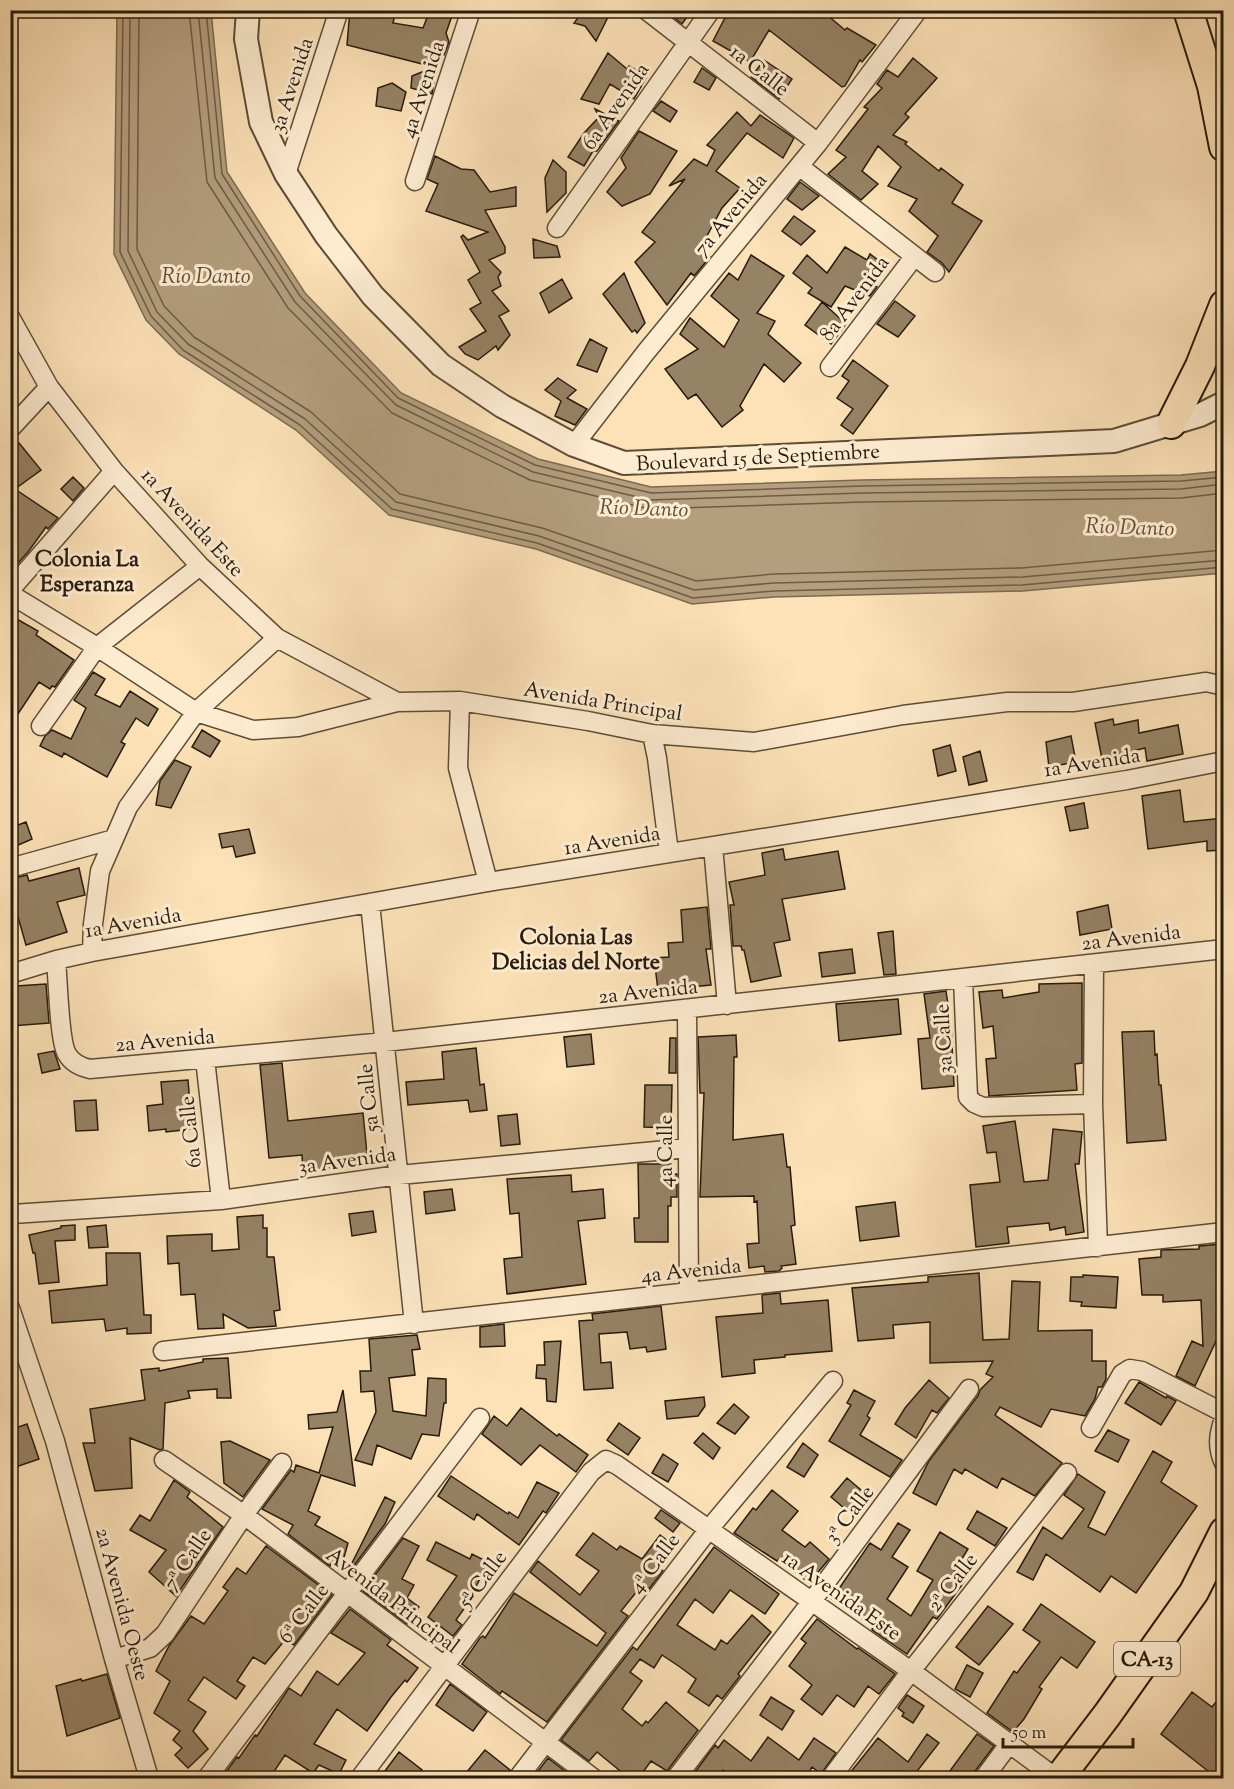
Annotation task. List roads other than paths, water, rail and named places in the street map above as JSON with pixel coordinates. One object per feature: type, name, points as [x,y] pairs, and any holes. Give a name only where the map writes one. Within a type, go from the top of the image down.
[{"type":"main road","points":[[1188,10],[1212,86],[1224,147]]},
{"type":"main road","points":[[1171,424],[1200,366],[1224,305]]},
{"type":"main road","name":"CA-13","points":[[1058,1779],[1107,1715],[1194,1592],[1224,1532]]},
{"type":"street","name":"Boulevard 15 de Septiembre","points":[[248,10],[246,39],[261,122],[286,174],[326,235],[373,296],[441,365],[502,406],[574,445],[624,464],[1114,441],[1200,415],[1224,403]]},
{"type":"street","name":"3a Avenida","points":[[286,174],[339,10]]},
{"type":"street","name":"4a Avenida","points":[[415,181],[471,10]]},
{"type":"street","name":"1a Calle","points":[[646,10],[818,143]]},
{"type":"street","name":"6a Avenida","points":[[557,228],[711,10]]},
{"type":"street","name":"7a Avenida","points":[[574,445],[646,352],[818,143],[918,10]]},
{"type":"street","points":[[799,166],[935,272]]},
{"type":"street","name":"8a Avenida","points":[[830,367],[914,257]]},
{"type":"street","name":"1a Avenida Este","points":[[10,317],[49,387],[114,471],[200,566],[277,638],[397,702]]},
{"type":"street","points":[[10,429],[49,387]]},
{"type":"street","points":[[10,592],[114,471]]},
{"type":"street","points":[[41,726],[97,647],[200,566]]},
{"type":"street","name":"Avenida Principal","points":[[10,592],[196,712],[253,730],[298,727],[397,702],[460,700],[652,734],[754,742],[903,715],[1007,702],[1073,702],[1206,682],[1224,686]]},
{"type":"street","points":[[92,952],[100,870],[128,807],[196,712],[277,638]]},
{"type":"street","points":[[460,700],[458,768],[488,882]]},
{"type":"street","points":[[652,734],[669,853]]},
{"type":"street","name":"1a Avenida","points":[[10,974],[92,952],[488,882],[1127,780],[1224,761]]},
{"type":"street","points":[[10,868],[114,839]]},
{"type":"street","points":[[713,846],[727,1005]]},
{"type":"street","name":"5a Calle","points":[[370,903],[414,1324]]},
{"type":"street","name":"2a Avenida","points":[[56,960],[64,1047],[71,1059],[90,1069],[385,1042],[1224,949]]},
{"type":"street","points":[[1094,964],[1093,1104],[1098,1247]]},
{"type":"street","name":"3a Calle","points":[[963,979],[968,1097],[974,1103],[983,1107],[1093,1104]]},
{"type":"street","name":"4a Calle","points":[[687,1010],[689,1292]]},
{"type":"street","name":"6a Calle","points":[[205,1059],[221,1200]]},
{"type":"street","name":"3a Avenida","points":[[13,1214],[221,1200],[399,1175],[688,1148]]},
{"type":"street","name":"4a Avenida","points":[[163,1351],[1224,1232]]},
{"type":"street","name":"2a Avenida Oeste","points":[[10,1308],[56,1441],[114,1659],[149,1779]]},
{"type":"street","points":[[1091,1428],[1122,1374],[1130,1369],[1142,1371],[1224,1413]]},
{"type":"street","name":"4ª Calle","points":[[518,1779],[709,1529],[833,1381]]},
{"type":"street","name":"3ª Calle","points":[[676,1779],[812,1601],[969,1389]]},
{"type":"street","name":"6ª Calle","points":[[207,1779],[480,1418]]},
{"type":"street","points":[[1224,1419],[1218,1439],[1219,1451],[1224,1463]]},
{"type":"street","name":"Avenida Principal","points":[[164,1460],[244,1515],[593,1779]]},
{"type":"street","name":"1a Avenida Este","points":[[598,1465],[606,1460],[617,1465],[911,1671],[1058,1779]]},
{"type":"street","name":"7ª Calle","points":[[114,1659],[150,1648],[165,1634],[244,1515],[282,1463]]},
{"type":"street","name":"5ª Calle","points":[[360,1779],[598,1465]]},
{"type":"street","name":"2ª Calle","points":[[831,1779],[911,1671],[1067,1473]]},
{"type":"street","points":[[984,1779],[1009,1744]]},
{"type":"water","name":"Río Danto","points":[[117,11],[211,11],[227,172],[305,293],[401,393],[538,459],[651,487],[862,480],[1181,475],[1223,471],[1223,573],[1023,591],[774,597],[692,604],[536,549],[389,515],[296,430],[179,354],[146,320],[114,254]]},
{"type":"district","name":"Colonia La Esperanza","points":[[87,570]]},
{"type":"district","name":"Colonia Las Delicias del Norte","points":[[576,948]]}]
